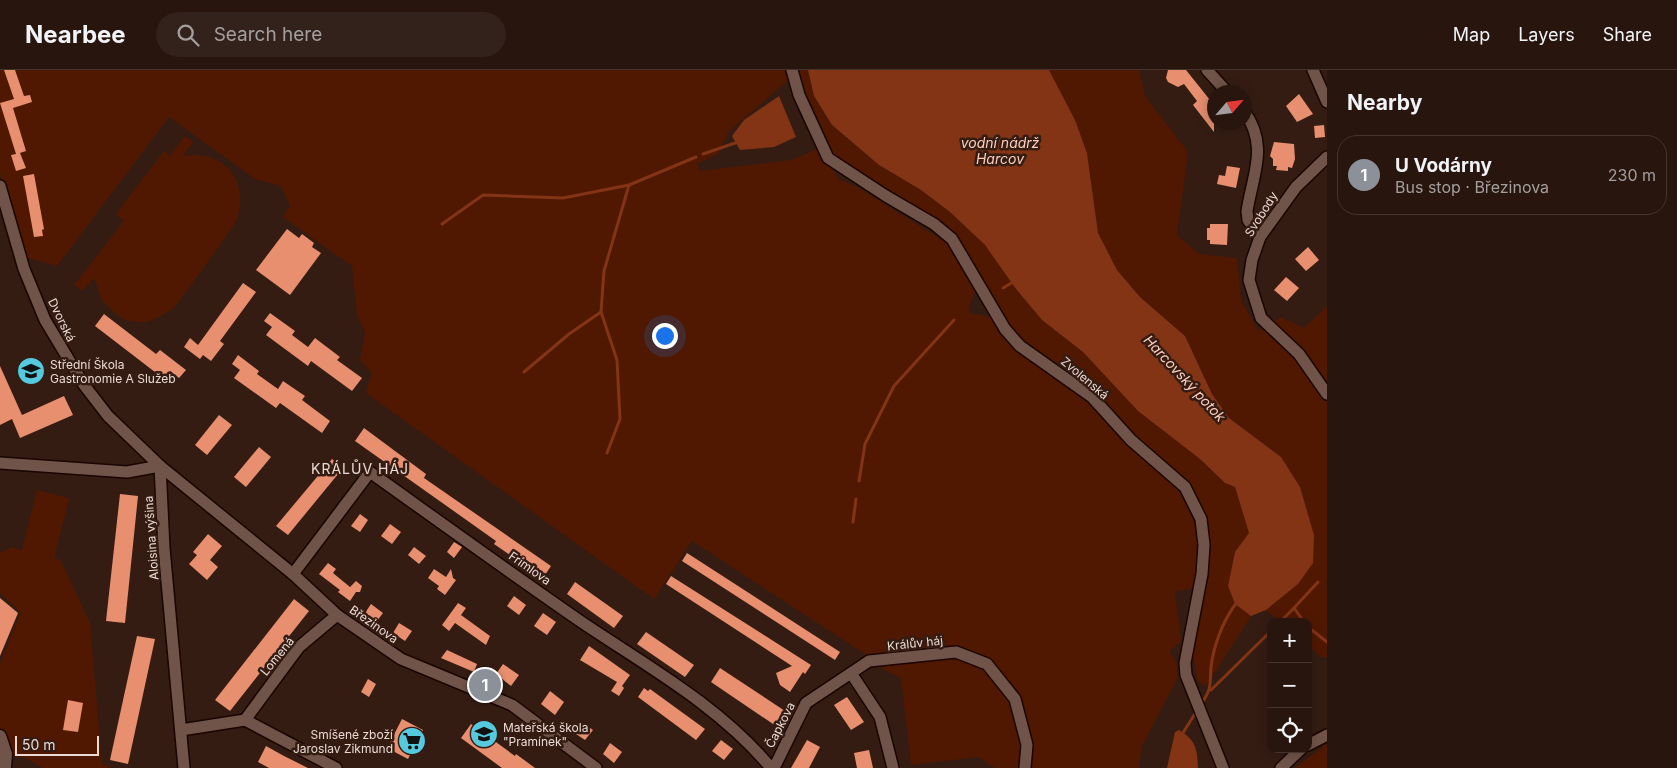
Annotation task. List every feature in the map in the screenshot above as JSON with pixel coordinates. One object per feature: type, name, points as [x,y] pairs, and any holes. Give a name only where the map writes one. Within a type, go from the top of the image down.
[{"type":"street","name":"Zvolenská","points":[[792,70],[800,95],[828,158],[886,196],[934,224],[952,239],[1005,329],[1020,346],[1092,397],[1131,440],[1185,487],[1201,520],[1204,545],[1202,574],[1185,663],[1186,675],[1223,768]]},
{"type":"street","points":[[1207,70],[1221,85]]},
{"type":"street","points":[[1312,70],[1327,102]]},
{"type":"street","points":[[1252,126],[1259,145],[1247,211],[1248,220],[1260,237]]},
{"type":"street","name":"Svobody","points":[[1327,157],[1296,187],[1260,237],[1252,260],[1249,280],[1261,318],[1299,354],[1327,394]]},
{"type":"street","name":"Dvorská","points":[[0,186],[24,269],[45,320],[60,348],[84,385],[108,416],[160,466]]},
{"type":"street","points":[[0,463],[126,472],[160,466]]},
{"type":"street","name":"Březinova","points":[[160,466],[293,574],[337,615],[401,660],[512,705],[596,768]]},
{"type":"street","name":"Aloisina výšina","points":[[160,466],[164,548],[184,768]]},
{"type":"street","name":"Frimlova","points":[[293,574],[370,472],[574,616],[696,699],[758,752],[772,768]]},
{"type":"street","name":"Lomená","points":[[245,720],[299,647],[337,615]]},
{"type":"street","name":"Králův háj","points":[[851,673],[869,661],[956,652],[987,664],[1016,699],[1027,745],[1025,768]]},
{"type":"street","points":[[851,673],[880,717],[894,768]]},
{"type":"street","name":"Čapkova","points":[[772,768],[806,703],[851,673]]},
{"type":"street","points":[[180,730],[245,720],[336,768]]},
{"type":"street","points":[[1312,743],[1327,735]]},
{"type":"street","points":[[0,736],[6,754],[5,768]]},
{"type":"street","points":[[1281,768],[1297,753]]},
{"type":"shaded area","points":[[0,70],[789,70],[791,78],[729,131],[718,154],[697,164],[700,171],[791,160],[818,149],[839,179],[857,187],[950,245],[976,290],[969,305],[970,313],[992,317],[1089,398],[1178,485],[1196,519],[1199,547],[1194,588],[1175,592],[1181,641],[1170,651],[1177,665],[1177,679],[1142,746],[1139,768],[995,768],[978,757],[911,765],[901,678],[883,669],[865,654],[692,541],[654,599],[366,393],[372,373],[360,360],[365,333],[357,315],[352,266],[283,217],[290,206],[281,186],[255,179],[169,117],[57,266],[26,257],[0,173]]},
{"type":"shaded area","points":[[797,70],[808,70],[814,96],[832,125],[879,165],[921,190],[950,212],[985,245],[1016,289],[1042,320],[1083,352],[1138,411],[1200,459],[1225,483],[1235,487],[1250,533],[1235,552],[1235,604],[1251,616],[1206,686],[1198,681],[1192,650],[1205,577],[1196,499],[1020,339],[998,312],[959,244],[830,154],[804,93]]},
{"type":"shaded area","points":[[1049,70],[1139,70],[1145,96],[1188,152],[1177,235],[1199,254],[1237,258],[1241,300],[1258,331],[1281,317],[1304,328],[1327,306],[1327,657],[1322,657],[1312,649],[1312,618],[1275,618],[1266,610],[1298,584],[1281,457],[1229,418],[1212,394],[1185,336],[1140,297],[1117,270],[1098,234],[1087,153],[1075,120]]},
{"type":"shaded area","points":[[185,136],[193,142],[183,156],[198,155],[212,158],[232,172],[240,196],[235,224],[175,307],[158,318],[147,322],[125,320],[102,300],[94,278],[82,291],[74,285],[124,221],[116,214],[164,151],[170,156]]},
{"type":"shaded area","points":[[37,490],[69,498],[54,559],[60,559],[90,623],[102,764],[112,768],[43,768],[25,758],[7,754],[0,768],[0,664],[21,613],[0,593],[0,553],[12,547],[22,550]]},
{"type":"shaded area","points":[[1327,744],[1327,768],[1295,768]]},
{"type":"water","name":"vodní nádrž Harcov","points":[[808,70],[1049,70],[1075,120],[1087,153],[1098,233],[1117,270],[1140,297],[1185,336],[1212,394],[1229,418],[1281,457],[1300,487],[1314,535],[1313,563],[1298,584],[1266,610],[1251,616],[1235,604],[1228,586],[1235,552],[1249,533],[1235,487],[1225,483],[1200,459],[1138,411],[1083,352],[1042,320],[1016,289],[985,245],[950,212],[921,190],[879,165],[832,125],[814,96]]},
{"type":"water","points":[[779,96],[796,137],[774,147],[740,150],[732,136],[744,120]]},
{"type":"water","points":[[1179,730],[1192,741],[1197,755],[1198,768],[1167,768],[1175,732]]},
{"type":"building","points":[[4,70],[15,70],[24,96],[30,95],[32,102],[13,108],[26,151],[20,153],[26,168],[16,171],[11,155],[16,154],[0,103],[14,99]]},
{"type":"building","points":[[1168,70],[1186,70],[1207,96],[1207,123],[1193,105],[1197,101],[1184,84],[1178,87],[1168,82],[1166,78]]},
{"type":"building","points":[[1299,94],[1313,114],[1297,122],[1286,106]]},
{"type":"building","points":[[1324,125],[1325,137],[1315,138],[1314,126]]},
{"type":"building","points":[[1274,142],[1294,144],[1295,159],[1292,168],[1288,167],[1288,171],[1276,170],[1277,166],[1273,166],[1273,159],[1270,156]]},
{"type":"building","points":[[1227,166],[1240,168],[1236,188],[1217,184],[1219,175],[1225,176]]},
{"type":"building","points":[[34,174],[44,229],[42,230],[43,236],[34,237],[23,176]]},
{"type":"building","points":[[1210,224],[1228,224],[1227,245],[1210,244],[1210,240],[1207,240],[1207,228],[1210,228]]},
{"type":"building","points":[[287,229],[299,238],[302,234],[314,243],[312,247],[321,253],[290,295],[256,270]]},
{"type":"building","points":[[1308,247],[1319,260],[1306,271],[1295,259]]},
{"type":"building","points":[[1286,277],[1299,288],[1287,301],[1274,290]]},
{"type":"building","points":[[243,283],[256,292],[220,341],[224,344],[211,361],[203,355],[200,359],[184,347],[190,338],[198,345]]},
{"type":"building","points":[[270,313],[295,331],[292,335],[308,347],[315,338],[340,357],[337,360],[362,378],[352,391],[311,361],[308,366],[266,335],[272,327],[264,321]]},
{"type":"building","points":[[104,314],[156,354],[160,350],[186,370],[179,378],[170,371],[164,379],[95,326]]},
{"type":"building","points":[[238,355],[259,371],[257,374],[278,389],[283,381],[305,396],[302,400],[330,421],[322,433],[280,403],[276,408],[234,378],[240,370],[232,364]]},
{"type":"building","points":[[0,366],[22,415],[64,396],[73,415],[20,438],[12,419],[0,425]]},
{"type":"building","points":[[219,415],[232,425],[207,455],[195,445]]},
{"type":"building","points":[[364,428],[426,474],[424,478],[551,566],[543,578],[494,544],[496,541],[355,441]]},
{"type":"building","points":[[259,447],[271,457],[246,487],[234,477]]},
{"type":"building","points":[[332,459],[343,468],[288,535],[276,526]]},
{"type":"building","points":[[120,494],[138,496],[125,623],[106,621]]},
{"type":"building","points":[[360,514],[368,520],[360,532],[351,526]]},
{"type":"building","points":[[390,524],[401,532],[392,544],[381,536]]},
{"type":"building","points":[[208,534],[222,546],[210,560],[218,567],[207,580],[189,564],[197,555],[193,552]]},
{"type":"building","points":[[454,542],[462,547],[454,558],[447,552]]},
{"type":"building","points":[[414,547],[426,556],[419,564],[408,555]]},
{"type":"building","points":[[687,553],[840,652],[835,660],[682,561]]},
{"type":"building","points":[[328,563],[336,569],[333,573],[350,587],[356,581],[362,586],[360,592],[356,592],[350,601],[338,592],[340,590],[319,574]]},
{"type":"building","points":[[434,569],[446,577],[451,569],[453,578],[456,580],[445,595],[437,589],[439,586],[428,578]]},
{"type":"building","points":[[671,576],[811,665],[805,674],[803,672],[790,692],[780,685],[776,673],[792,666],[666,584]]},
{"type":"building","points":[[575,582],[623,616],[614,628],[567,594]]},
{"type":"building","points":[[514,596],[526,605],[519,615],[507,606]]},
{"type":"building","points":[[0,598],[18,613],[0,656]]},
{"type":"building","points":[[294,599],[309,611],[230,711],[215,700]]},
{"type":"building","points":[[458,603],[466,608],[461,615],[490,636],[486,645],[455,623],[449,631],[442,625]]},
{"type":"building","points":[[371,604],[383,613],[377,621],[365,613]]},
{"type":"building","points":[[543,613],[556,622],[547,635],[534,626]]},
{"type":"building","points":[[399,623],[412,631],[405,641],[393,633]]},
{"type":"building","points":[[646,632],[694,665],[685,677],[637,644]]},
{"type":"building","points":[[137,636],[155,639],[128,764],[110,760]]},
{"type":"building","points":[[589,646],[630,675],[622,686],[624,688],[619,696],[611,691],[617,682],[580,660]]},
{"type":"building","points":[[447,650],[477,664],[474,672],[441,658]]},
{"type":"building","points":[[503,664],[519,675],[511,686],[496,674]]},
{"type":"building","points":[[720,668],[785,711],[776,726],[711,682]]},
{"type":"building","points":[[368,679],[376,684],[369,697],[361,692]]},
{"type":"building","points":[[644,688],[648,691],[650,689],[705,729],[696,740],[638,697]]},
{"type":"building","points":[[550,691],[564,702],[555,715],[541,704]]},
{"type":"building","points":[[847,697],[864,722],[851,730],[834,705]]},
{"type":"building","points":[[68,700],[83,703],[78,732],[63,730]]},
{"type":"building","points":[[402,719],[423,730],[408,759],[387,748]]},
{"type":"building","points":[[580,721],[593,730],[585,740],[573,732]]},
{"type":"building","points":[[471,724],[535,768],[502,768],[461,738]]},
{"type":"building","points":[[721,740],[733,749],[724,760],[712,751]]},
{"type":"building","points":[[807,740],[820,747],[809,768],[791,768]]},
{"type":"building","points":[[610,743],[622,752],[614,763],[603,754]]},
{"type":"building","points":[[266,746],[308,768],[269,768],[258,762]]},
{"type":"building","points":[[869,750],[873,768],[857,768],[854,753]]},
{"type":"waterway","points":[[703,154],[738,142]]},
{"type":"waterway","points":[[442,224],[483,195],[563,198],[629,185],[696,157]]},
{"type":"waterway","points":[[524,372],[569,334],[601,312],[604,271],[629,185]]},
{"type":"waterway","points":[[1003,288],[1013,282]]},
{"type":"waterway","points":[[601,312],[617,360],[620,419],[607,453]]},
{"type":"waterway","points":[[859,481],[865,444],[894,386],[954,320]]},
{"type":"waterway","points":[[853,522],[856,499]]},
{"type":"waterway","points":[[1301,618],[1294,608],[1318,582]]},
{"type":"waterway","name":"Harcovský potok","points":[[1201,704],[1210,687],[1211,667],[1216,645],[1225,622],[1237,602]]},
{"type":"waterway","points":[[1284,618],[1294,608]]},
{"type":"waterway","points":[[1312,630],[1327,642]]},
{"type":"waterway","points":[[1211,690],[1267,635]]},
{"type":"waterway","name":"Harcovský potok","points":[[1181,736],[1196,712]]},
{"type":"place","name":"Střední Škola Gastronomie A Služeb","points":[[31,371]]},
{"type":"place","name":"U Vodárny","points":[[485,685]]},
{"type":"place","name":"Mateřská škola \"Pramínek\"","points":[[484,734]]},
{"type":"place","name":"Smíšené zboží Jaroslav Zikmund","points":[[412,741]]},
{"type":"district","name":"KRÁLŮV HÁJ","points":[[360,468]]}]
